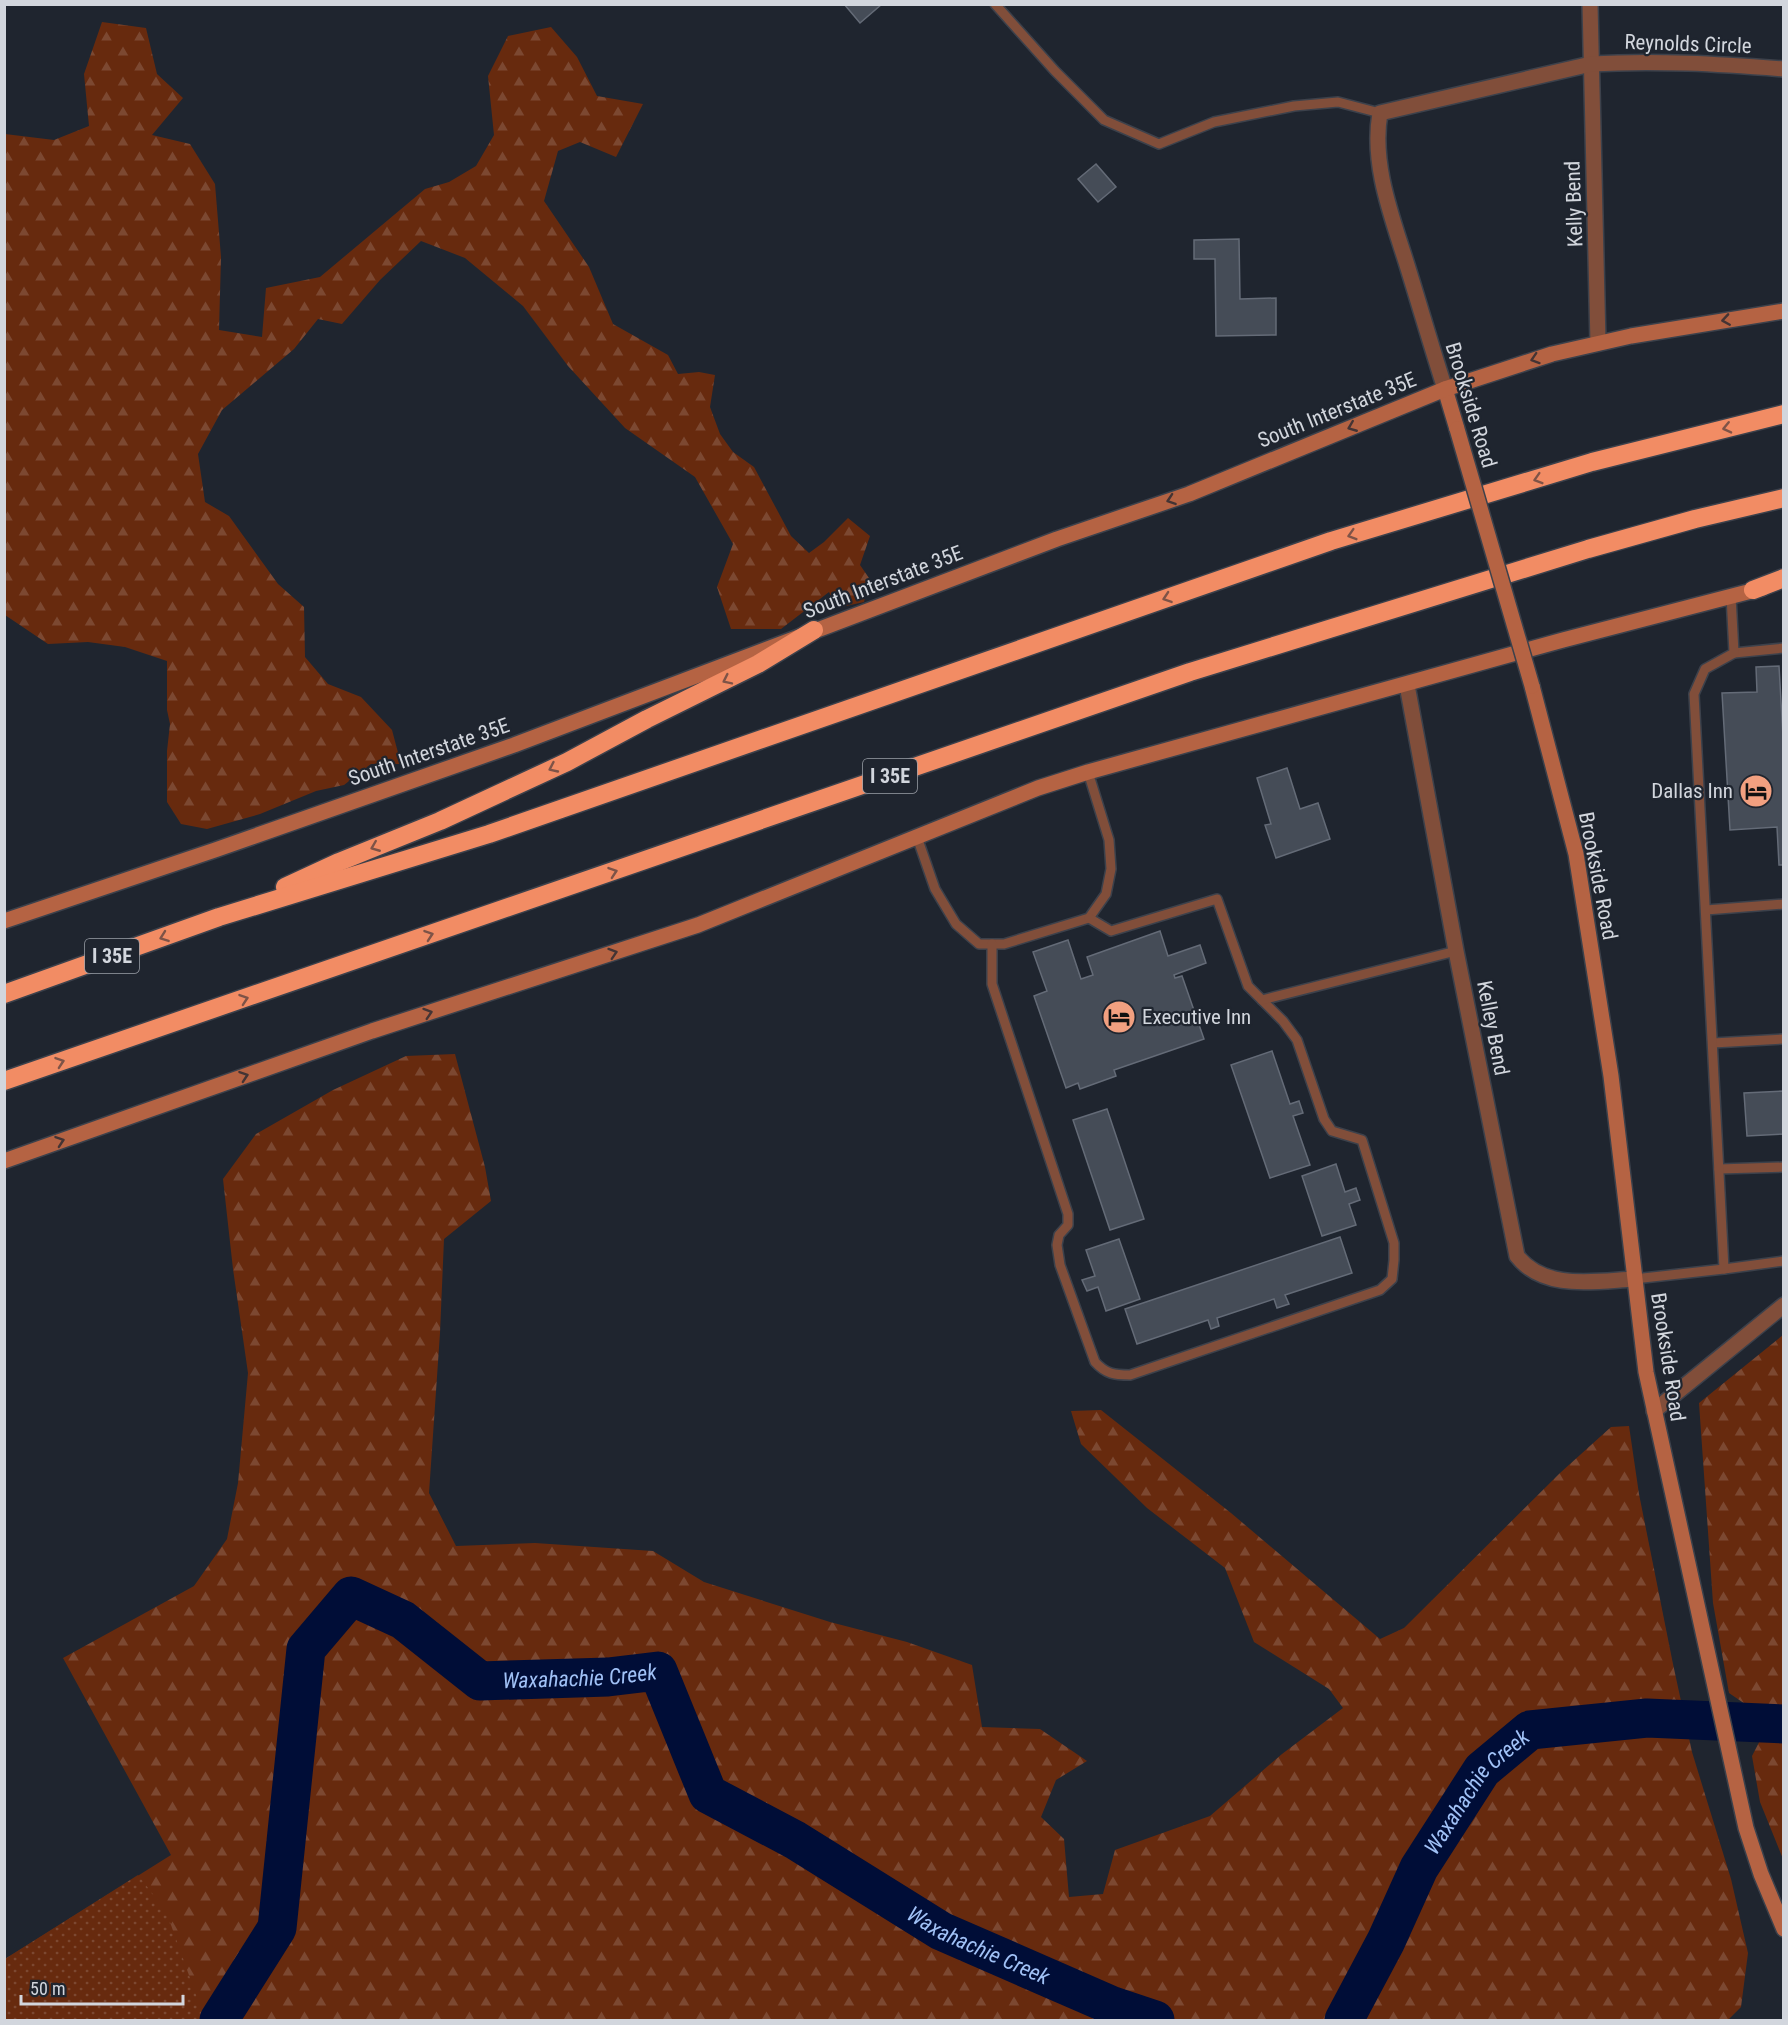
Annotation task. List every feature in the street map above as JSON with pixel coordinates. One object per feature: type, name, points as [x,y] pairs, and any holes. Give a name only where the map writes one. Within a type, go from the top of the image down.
[{"type":"highway","name":"I 35E","points":[[4,994],[219,917],[489,834],[1331,541],[1592,462],[1784,414]]},
{"type":"highway","name":"I 35E","points":[[4,1081],[1190,672],[1588,549],[1695,519],[1784,498]]},
{"type":"highway","points":[[1753,590],[1784,578]]},
{"type":"highway","points":[[219,917],[567,762],[758,664],[814,630]]},
{"type":"main road","name":"South Interstate 35E","points":[[4,921],[514,745],[1057,539],[1189,494],[1445,389],[1552,354],[1598,343],[1784,311]]},
{"type":"main road","name":"Brookside Road","points":[[1445,389],[1532,686],[1576,854],[1611,1076],[1646,1372],[1746,1828],[1761,1874],[1784,1929]]},
{"type":"main road","points":[[4,1161],[372,1031],[699,925],[1038,788],[1088,772],[1563,640],[1784,584]]},
{"type":"street","points":[[1380,113],[1591,64],[1590,4]]},
{"type":"street","name":"Reynolds Circle","points":[[1591,64],[1620,62],[1784,69]]},
{"type":"street","name":"Kelly Bend","points":[[1591,64],[1598,343]]},
{"type":"street","name":"Brookside Road","points":[[1380,113],[1377,131],[1378,150],[1390,209],[1445,389]]},
{"type":"street","name":"Kelley Bend","points":[[1407,685],[1456,951],[1517,1256],[1525,1266],[1544,1278],[1576,1281],[1634,1279]]},
{"type":"street","points":[[1654,1411],[1784,1305]]},
{"type":"lane","points":[[995,4],[1055,71],[1104,120],[1159,144],[1214,122],[1294,106],[1338,102],[1380,113]]},
{"type":"lane","points":[[1731,596],[1734,653]]},
{"type":"lane","points":[[1724,1269],[1694,694],[1705,669],[1734,653],[1784,648]]},
{"type":"lane","points":[[917,837],[935,889],[956,924],[980,944],[1004,944],[1089,918],[1106,894],[1110,869],[1109,840],[1088,772]]},
{"type":"lane","points":[[992,944],[992,984],[1068,1214],[1068,1225],[1059,1235],[1057,1245],[1060,1265],[1095,1362],[1104,1372],[1130,1375],[1380,1290],[1392,1279],[1395,1260],[1394,1243],[1362,1140],[1332,1131],[1324,1119],[1297,1040],[1248,986],[1217,899],[1111,931],[1089,918]]},
{"type":"lane","points":[[1706,910],[1784,904]]},
{"type":"lane","points":[[1262,1000],[1456,951]]},
{"type":"lane","points":[[1713,1043],[1784,1039]]},
{"type":"lane","points":[[1719,1169],[1784,1167]]},
{"type":"lane","points":[[1634,1279],[1784,1261]]},
{"type":"green space","points":[[102,22],[146,28],[157,74],[183,98],[152,135],[190,144],[215,184],[221,257],[219,330],[262,337],[266,288],[320,277],[425,189],[449,182],[476,166],[494,135],[488,76],[508,36],[551,27],[577,57],[597,96],[643,104],[616,157],[580,142],[558,151],[544,201],[589,267],[613,324],[668,355],[678,374],[699,372],[715,375],[710,407],[720,434],[733,452],[754,467],[791,536],[809,553],[824,542],[848,518],[870,536],[860,565],[869,578],[864,602],[837,608],[829,592],[781,629],[731,629],[717,587],[733,544],[695,477],[625,428],[568,366],[523,306],[465,258],[421,241],[380,280],[342,324],[318,319],[294,349],[222,410],[198,454],[205,502],[229,516],[278,584],[304,607],[305,657],[328,684],[361,697],[392,730],[401,764],[371,764],[344,785],[316,791],[260,814],[207,829],[181,824],[167,802],[167,751],[170,724],[167,710],[167,661],[125,647],[88,642],[48,644],[5,615],[5,134],[54,140],[89,126],[84,74]]},
{"type":"green space","points":[[455,1054],[485,1167],[491,1201],[444,1239],[429,1493],[456,1546],[535,1543],[653,1551],[704,1582],[830,1622],[907,1642],[972,1665],[982,1727],[1040,1729],[1087,1761],[1056,1780],[1041,1817],[1064,1839],[1069,1897],[1103,1894],[1115,1850],[1210,1816],[1282,1754],[1343,1708],[1329,1689],[1254,1642],[1225,1568],[1147,1508],[1081,1444],[1071,1411],[1101,1410],[1231,1513],[1380,1639],[1404,1628],[1560,1473],[1611,1427],[1629,1426],[1639,1494],[1692,1752],[1731,1879],[1748,1953],[1741,2007],[1728,2020],[5,2020],[5,1959],[171,1855],[63,1658],[194,1586],[227,1539],[238,1483],[248,1373],[223,1179],[256,1134],[333,1090],[406,1056]]},
{"type":"green space","points":[[1783,1335],[1783,1859],[1760,1802],[1752,1756],[1770,1721],[1729,1693],[1713,1603],[1699,1403]]},
{"type":"green space","points":[[138,1875],[166,1911],[205,2020],[5,2020],[5,1959]]},
{"type":"building","points":[[844,4],[882,4],[860,23]]},
{"type":"building","points":[[1096,164],[1116,187],[1098,202],[1078,179]]},
{"type":"building","points":[[1239,239],[1240,299],[1276,298],[1276,335],[1216,336],[1215,259],[1194,259],[1194,240]]},
{"type":"building","name":"Dallas Inn","points":[[1779,666],[1784,754],[1784,865],[1779,865],[1777,827],[1730,830],[1722,693],[1757,692],[1756,667]]},
{"type":"building","points":[[1287,768],[1300,809],[1318,803],[1330,839],[1276,858],[1265,825],[1271,824],[1257,778]]},
{"type":"building","name":"Executive Inn","points":[[1160,931],[1168,956],[1200,945],[1206,963],[1174,975],[1175,978],[1182,976],[1204,1039],[1114,1070],[1116,1076],[1080,1089],[1078,1083],[1066,1088],[1034,996],[1047,991],[1033,952],[1068,940],[1081,979],[1093,975],[1087,957]]},
{"type":"building","points":[[1272,1051],[1290,1104],[1299,1101],[1303,1113],[1293,1116],[1310,1165],[1270,1178],[1231,1065]]},
{"type":"building","points":[[1784,1091],[1784,1134],[1747,1136],[1744,1093]]},
{"type":"building","points":[[1107,1109],[1144,1219],[1110,1230],[1073,1120]]},
{"type":"building","points":[[1336,1164],[1345,1192],[1356,1188],[1360,1200],[1349,1204],[1356,1225],[1322,1236],[1302,1176]]},
{"type":"building","points":[[1340,1237],[1352,1273],[1285,1295],[1289,1304],[1277,1308],[1274,1299],[1217,1318],[1219,1326],[1211,1329],[1208,1320],[1137,1344],[1125,1309]]},
{"type":"building","points":[[1119,1239],[1140,1299],[1106,1311],[1098,1287],[1087,1291],[1082,1280],[1095,1276],[1086,1250]]},
{"type":"waterway","name":"Waxahachie Creek","points":[[219,2020],[277,1928],[306,1649],[351,1596],[403,1620],[480,1681],[608,1677],[658,1671],[708,1794],[795,1840],[941,1931],[1113,2006],[1155,2020]]},
{"type":"waterway","name":"Waxahachie Creek","points":[[1344,2020],[1386,1941],[1419,1868],[1482,1770],[1530,1730],[1647,1718],[1784,1724]]},
{"type":"place","name":"Dallas Inn","points":[[1756,791]]},
{"type":"place","name":"Executive Inn","points":[[1119,1017]]}]
